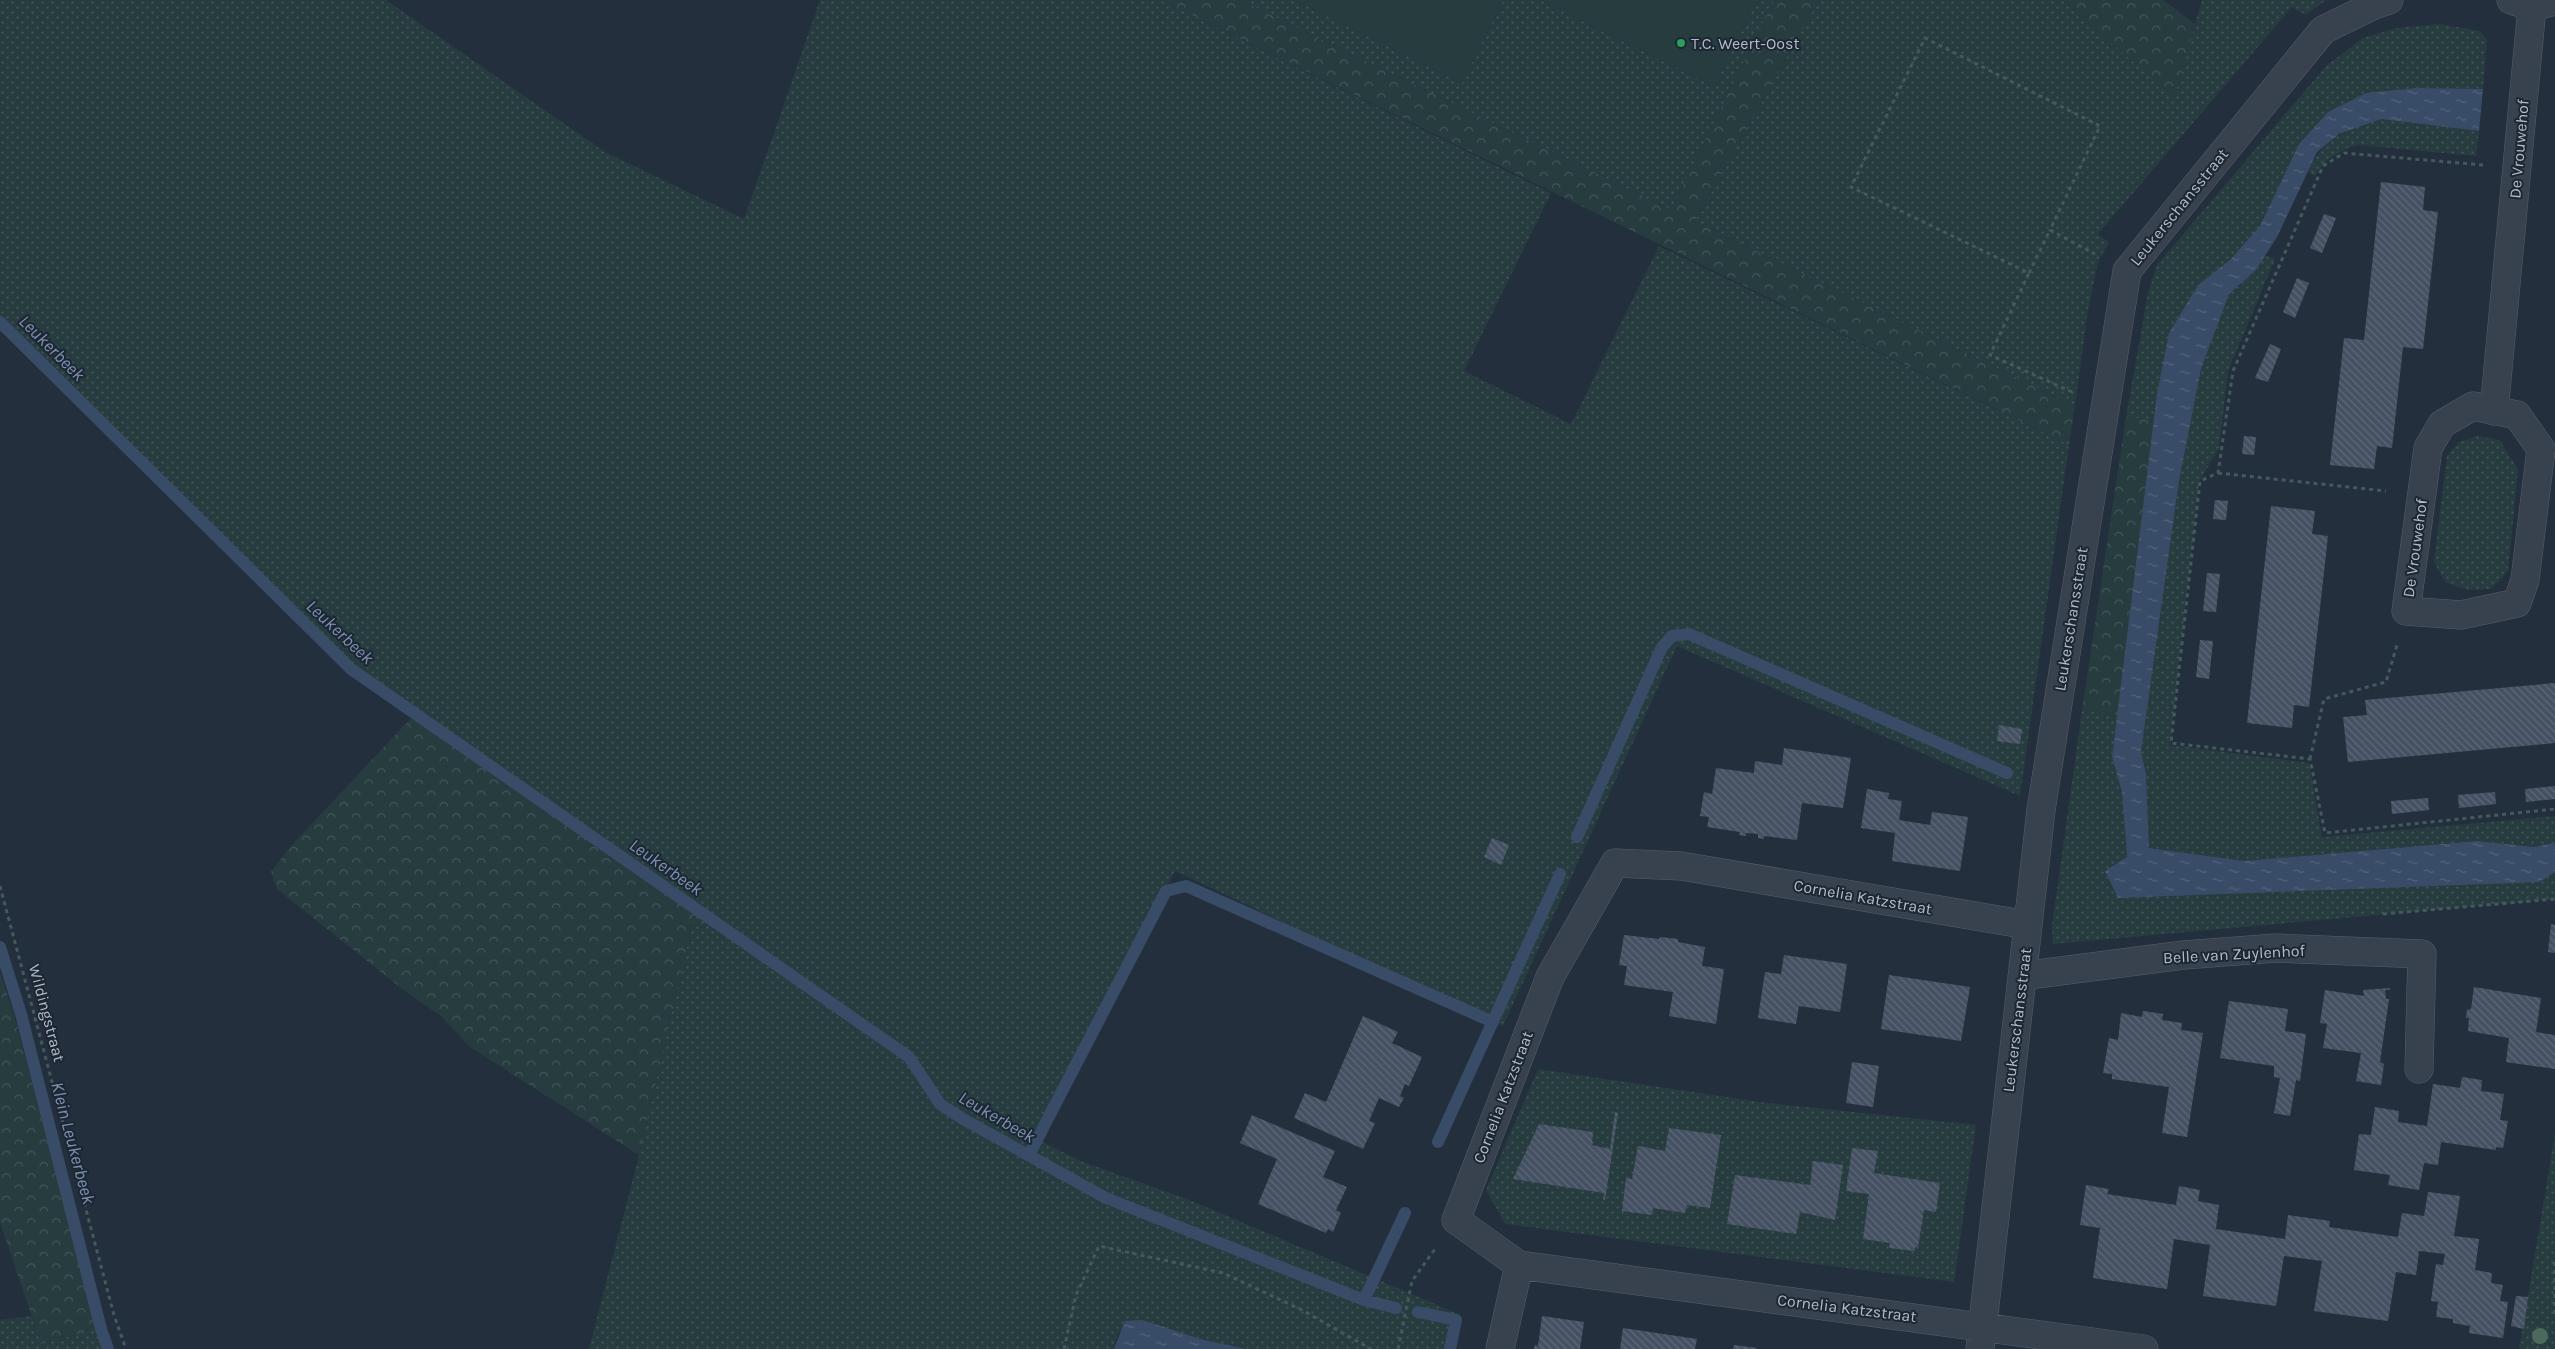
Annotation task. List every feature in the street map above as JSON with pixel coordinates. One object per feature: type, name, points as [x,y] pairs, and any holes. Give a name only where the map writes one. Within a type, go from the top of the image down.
[{"type":"street","name":"Leukerschansstraat","points":[[1981,1337],[2044,791],[2127,271],[2323,30],[2374,5],[2389,0]]},
{"type":"street","name":"De Vrouwehof","points":[[2494,411],[2533,3]]},
{"type":"street","name":"De Vrouwehof","points":[[2473,406],[2517,415],[2540,450],[2525,580],[2517,603],[2461,615],[2406,611],[2422,494],[2428,448],[2442,424],[2473,406]]},
{"type":"street","name":"Cornelia Katzstraat","points":[[2028,925],[1681,866],[1615,863],[1550,976],[1456,1220],[1519,1265],[1981,1337],[2144,1349]]},
{"type":"street","name":"Belle van Zuylenhof","points":[[2022,976],[2184,955],[2276,948],[2422,954],[2419,1069]]},
{"type":"street","points":[[1500,1349],[1519,1265]]},
{"type":"path","points":[[2029,273],[1851,187],[1925,38],[2100,126],[1990,355],[2105,407]]},
{"type":"path","points":[[2218,473],[2233,370],[2323,166],[2344,153],[2517,168]]},
{"type":"path","points":[[2050,230],[2127,271]]},
{"type":"path","points":[[2310,759],[2171,743],[2200,482],[2218,473],[2422,494]]},
{"type":"path","points":[[2406,611],[2386,682],[2324,699],[2310,759],[2325,833],[2555,809]]},
{"type":"path","name":"Wildingstraat","points":[[0,886],[112,1306],[126,1349]]},
{"type":"path","points":[[1064,1349],[1076,1295],[1099,1246],[1223,1273],[1302,1310],[1371,1349]]},
{"type":"path","points":[[2555,1262],[2555,1317]]},
{"type":"path","points":[[1398,1349],[1412,1281]]},
{"type":"green space","points":[[0,0],[386,0],[605,152],[744,219],[820,0],[1161,0],[1551,193],[1464,371],[1571,424],[1659,246],[2069,445],[2020,796],[1677,646],[1503,1026],[1175,871],[1037,1139],[1083,1162],[1187,1199],[1461,1315],[1451,1349],[1246,1349],[1204,1340],[1142,1320],[1118,1334],[1114,1349],[589,1349],[639,1155],[695,912],[416,713],[356,667],[0,321]]},
{"type":"green space","points":[[1161,0],[1241,0],[1671,210],[1774,0],[1819,0],[1695,221],[2075,406],[2069,445]]},
{"type":"green space","points":[[1241,0],[1295,0],[1462,83],[1503,0],[1540,0],[1714,86],[1757,0],[1774,0],[1671,210]]},
{"type":"green space","points":[[1295,0],[1503,0],[1462,83]]},
{"type":"green space","name":"T.C. Weert-Oost","points":[[1540,0],[1757,0],[1714,86]]},
{"type":"green space","points":[[1819,0],[2063,0],[2174,97],[2202,0],[2326,0],[2306,15],[2292,7],[2098,234],[2109,242],[2098,262],[2088,310],[2075,406],[1695,221]]},
{"type":"green space","points":[[2063,0],[2163,0],[2195,24],[2174,98]]},
{"type":"green space","points":[[2439,24],[2480,31],[2487,40],[2483,89],[2417,88],[2328,112],[2299,144],[2260,226],[2230,260],[2198,285],[2169,333],[2155,420],[2126,417],[2148,293],[2157,265],[2326,66],[2363,38],[2397,28]]},
{"type":"green space","points":[[2381,119],[2479,131],[2476,156],[2357,145],[2327,160],[2315,176],[2308,172],[2321,150],[2337,136]]},
{"type":"green space","points":[[2265,255],[2275,259],[2228,371],[2219,448],[2199,482],[2170,745],[2309,763],[2322,837],[2555,816],[2555,843],[2534,847],[2477,841],[2244,861],[2149,848],[2146,774],[2141,752],[2179,481],[2201,369],[2229,294],[2256,270]]},
{"type":"green space","points":[[2126,417],[2155,420],[2118,715],[2082,710]]},
{"type":"green space","points":[[2477,436],[2500,440],[2518,470],[2508,571],[2491,589],[2468,590],[2445,582],[2434,562],[2447,456],[2459,442]]},
{"type":"green space","points":[[2082,710],[2118,715],[2112,757],[2122,792],[2127,857],[2539,882],[2555,872],[2555,899],[2053,944],[2052,926]]},
{"type":"green space","points":[[416,713],[695,912],[639,1155],[470,1047],[441,1016],[401,988],[277,889],[271,872],[290,847]]},
{"type":"green space","points":[[0,972],[14,1015],[97,1329],[41,1344],[0,1222]]},
{"type":"green space","points":[[1538,1069],[1760,1102],[1976,1125],[1954,1282],[1505,1224],[1486,1190]]},
{"type":"green space","points":[[2555,1134],[2555,1349],[2519,1349]]},
{"type":"green space","points":[[32,1316],[41,1344],[97,1329],[104,1349],[0,1349],[0,1320]]},
{"type":"water","points":[[2417,88],[2483,89],[2479,131],[2381,119],[2339,134],[2317,152],[2277,237],[2256,270],[2229,294],[2201,369],[2179,481],[2141,752],[2146,774],[2149,848],[2244,861],[2477,841],[2534,847],[2555,843],[2555,872],[2539,882],[2118,898],[2105,871],[2127,857],[2122,792],[2112,757],[2157,394],[2169,333],[2198,285],[2230,260],[2260,226],[2299,144],[2328,112],[2366,93]]},
{"type":"water","points":[[1142,1320],[1204,1340],[1246,1349],[1114,1349],[1125,1321]]},
{"type":"building","points":[[2381,182],[2425,187],[2423,210],[2438,212],[2423,349],[2403,347],[2392,448],[2377,446],[2374,469],[2330,465],[2344,338],[2364,340]]},
{"type":"building","points":[[2324,214],[2336,218],[2322,253],[2310,248]]},
{"type":"building","points":[[2297,278],[2309,283],[2295,318],[2283,312]]},
{"type":"building","points":[[2270,344],[2281,349],[2268,382],[2255,378]]},
{"type":"building","points":[[2244,436],[2256,437],[2254,455],[2242,454]]},
{"type":"building","points":[[2215,500],[2228,501],[2226,520],[2213,519]]},
{"type":"building","points":[[2271,506],[2315,511],[2312,534],[2328,536],[2309,707],[2294,705],[2292,728],[2247,723]]},
{"type":"building","points":[[2207,573],[2220,574],[2216,612],[2203,611]]},
{"type":"building","points":[[2200,640],[2213,641],[2209,679],[2196,677]]},
{"type":"building","points":[[2555,683],[2555,743],[2348,762],[2343,717],[2367,715],[2365,700]]},
{"type":"building","points":[[1999,725],[2022,729],[2020,744],[1997,741]]},
{"type":"building","points":[[1784,748],[1851,758],[1843,808],[1802,803],[1797,840],[1764,836],[1764,839],[1758,838],[1758,834],[1746,833],[1746,836],[1739,835],[1740,832],[1707,827],[1709,817],[1700,816],[1704,792],[1712,794],[1716,768],[1754,773],[1755,761],[1782,765]]},
{"type":"building","points":[[2555,786],[2555,799],[2526,802],[2525,789]]},
{"type":"building","points":[[1867,789],[1889,793],[1888,799],[1902,801],[1899,820],[1930,825],[1932,812],[1968,817],[1960,871],[1892,861],[1895,833],[1861,828]]},
{"type":"building","points":[[2495,792],[2496,804],[2459,808],[2458,795]]},
{"type":"building","points":[[2428,798],[2429,810],[2392,814],[2391,801]]},
{"type":"building","points":[[1492,838],[1509,845],[1501,865],[1484,857]]},
{"type":"building","points":[[2551,924],[2555,925],[2555,953],[2548,952]]},
{"type":"building","points":[[1624,935],[1678,939],[1678,942],[1705,947],[1702,966],[1724,969],[1716,1024],[1669,1016],[1673,992],[1624,985],[1627,966],[1619,965]]},
{"type":"building","points":[[1784,955],[1847,964],[1840,1012],[1799,1006],[1796,1024],[1758,1018],[1765,972],[1781,974]]},
{"type":"building","points":[[1889,975],[1970,987],[1961,1041],[1881,1029]]},
{"type":"building","points":[[2474,987],[2541,998],[2536,1032],[2555,1035],[2555,1069],[2506,1062],[2509,1038],[2468,1031],[2469,1018],[2466,1018],[2467,1010],[2471,1009]]},
{"type":"building","points":[[2390,988],[2390,990],[2385,990],[2386,999],[2389,999],[2380,1062],[2384,1064],[2381,1085],[2356,1081],[2361,1053],[2323,1048],[2327,1024],[2320,1023],[2325,990],[2364,996],[2363,990]]},
{"type":"building","points":[[2229,1001],[2288,1009],[2285,1031],[2306,1034],[2300,1081],[2296,1080],[2290,1116],[2274,1113],[2280,1078],[2274,1077],[2274,1066],[2220,1058]]},
{"type":"building","points":[[2143,1011],[2163,1014],[2162,1020],[2182,1023],[2181,1030],[2203,1033],[2187,1137],[2162,1133],[2169,1087],[2112,1079],[2112,1074],[2103,1073],[2109,1038],[2118,1040],[2121,1013],[2142,1017]]},
{"type":"building","points":[[1363,1016],[1398,1032],[1392,1043],[1422,1057],[1409,1086],[1405,1084],[1400,1096],[1404,1098],[1399,1107],[1379,1098],[1369,1121],[1375,1123],[1363,1149],[1294,1118],[1305,1093],[1326,1102]]},
{"type":"building","points":[[1852,1062],[1879,1066],[1873,1107],[1846,1103]]},
{"type":"building","points":[[2462,1077],[2482,1080],[2481,1091],[2504,1094],[2500,1120],[2508,1121],[2503,1148],[2496,1147],[2496,1150],[2441,1142],[2438,1165],[2424,1163],[2419,1190],[2388,1185],[2390,1175],[2354,1170],[2359,1134],[2371,1135],[2375,1107],[2399,1111],[2398,1122],[2427,1126],[2433,1084],[2460,1088]]},
{"type":"building","points":[[1615,1112],[1618,1113],[1605,1200],[1603,1199],[1604,1193],[1513,1179],[1539,1124],[1593,1132],[1592,1145],[1610,1149]]},
{"type":"building","points":[[1252,1115],[1335,1151],[1323,1177],[1347,1187],[1336,1210],[1341,1213],[1333,1232],[1328,1229],[1326,1233],[1258,1204],[1277,1159],[1240,1143]]},
{"type":"building","points":[[1669,1128],[1721,1135],[1710,1208],[1687,1205],[1685,1213],[1653,1208],[1652,1215],[1622,1211],[1626,1178],[1632,1179],[1638,1146],[1665,1151]]},
{"type":"building","points":[[1852,1148],[1878,1151],[1874,1173],[1940,1183],[1936,1212],[1924,1210],[1918,1247],[1915,1247],[1915,1251],[1889,1248],[1890,1243],[1863,1239],[1869,1194],[1846,1191]]},
{"type":"building","points":[[1813,1161],[1843,1165],[1835,1220],[1800,1212],[1796,1234],[1727,1224],[1735,1175],[1810,1185]]},
{"type":"building","points":[[2086,1185],[2109,1189],[2107,1194],[2176,1205],[2179,1186],[2200,1190],[2198,1201],[2219,1205],[2216,1229],[2285,1239],[2288,1215],[2330,1221],[2329,1227],[2398,1237],[2402,1213],[2424,1216],[2428,1192],[2460,1196],[2454,1236],[2479,1239],[2475,1270],[2492,1273],[2491,1283],[2503,1285],[2500,1301],[2508,1302],[2503,1338],[2469,1333],[2470,1326],[2453,1323],[2453,1319],[2436,1317],[2438,1302],[2431,1301],[2436,1264],[2443,1265],[2445,1254],[2419,1251],[2416,1275],[2396,1272],[2388,1321],[2314,1311],[2322,1261],[2284,1256],[2276,1306],[2203,1296],[2210,1245],[2174,1239],[2167,1289],[2093,1278],[2100,1228],[2080,1225]]},
{"type":"building","points":[[2516,1296],[2528,1297],[2524,1329],[2511,1326]]},
{"type":"building","points":[[1542,1316],[1584,1322],[1580,1349],[1534,1349],[1535,1345],[1538,1346]]},
{"type":"building","points":[[1623,1328],[1697,1339],[1695,1349],[1620,1349]]},
{"type":"building","points":[[1734,1345],[1757,1348],[1733,1349]]},
{"type":"waterway","name":"Leukerbeek","points":[[0,322],[351,669],[909,1057],[940,1104],[963,1119],[1106,1198],[1364,1300],[1396,1308]]},
{"type":"waterway","points":[[1577,837],[1662,647],[1672,636],[1689,634],[2007,773]]},
{"type":"waterway","points":[[1438,1142],[1560,874]]},
{"type":"waterway","points":[[1029,1155],[1166,891],[1186,886],[1493,1022]]},
{"type":"waterway","name":"Klein Leukerbeek","points":[[0,947],[21,1014],[101,1329],[108,1349]]},
{"type":"waterway","points":[[1364,1300],[1405,1213]]},
{"type":"waterway","name":"Leukerbeek","points":[[1418,1312],[1456,1320],[1450,1349]]},
{"type":"place","name":"T.C. Weert-Oost","points":[[1681,43]]}]
